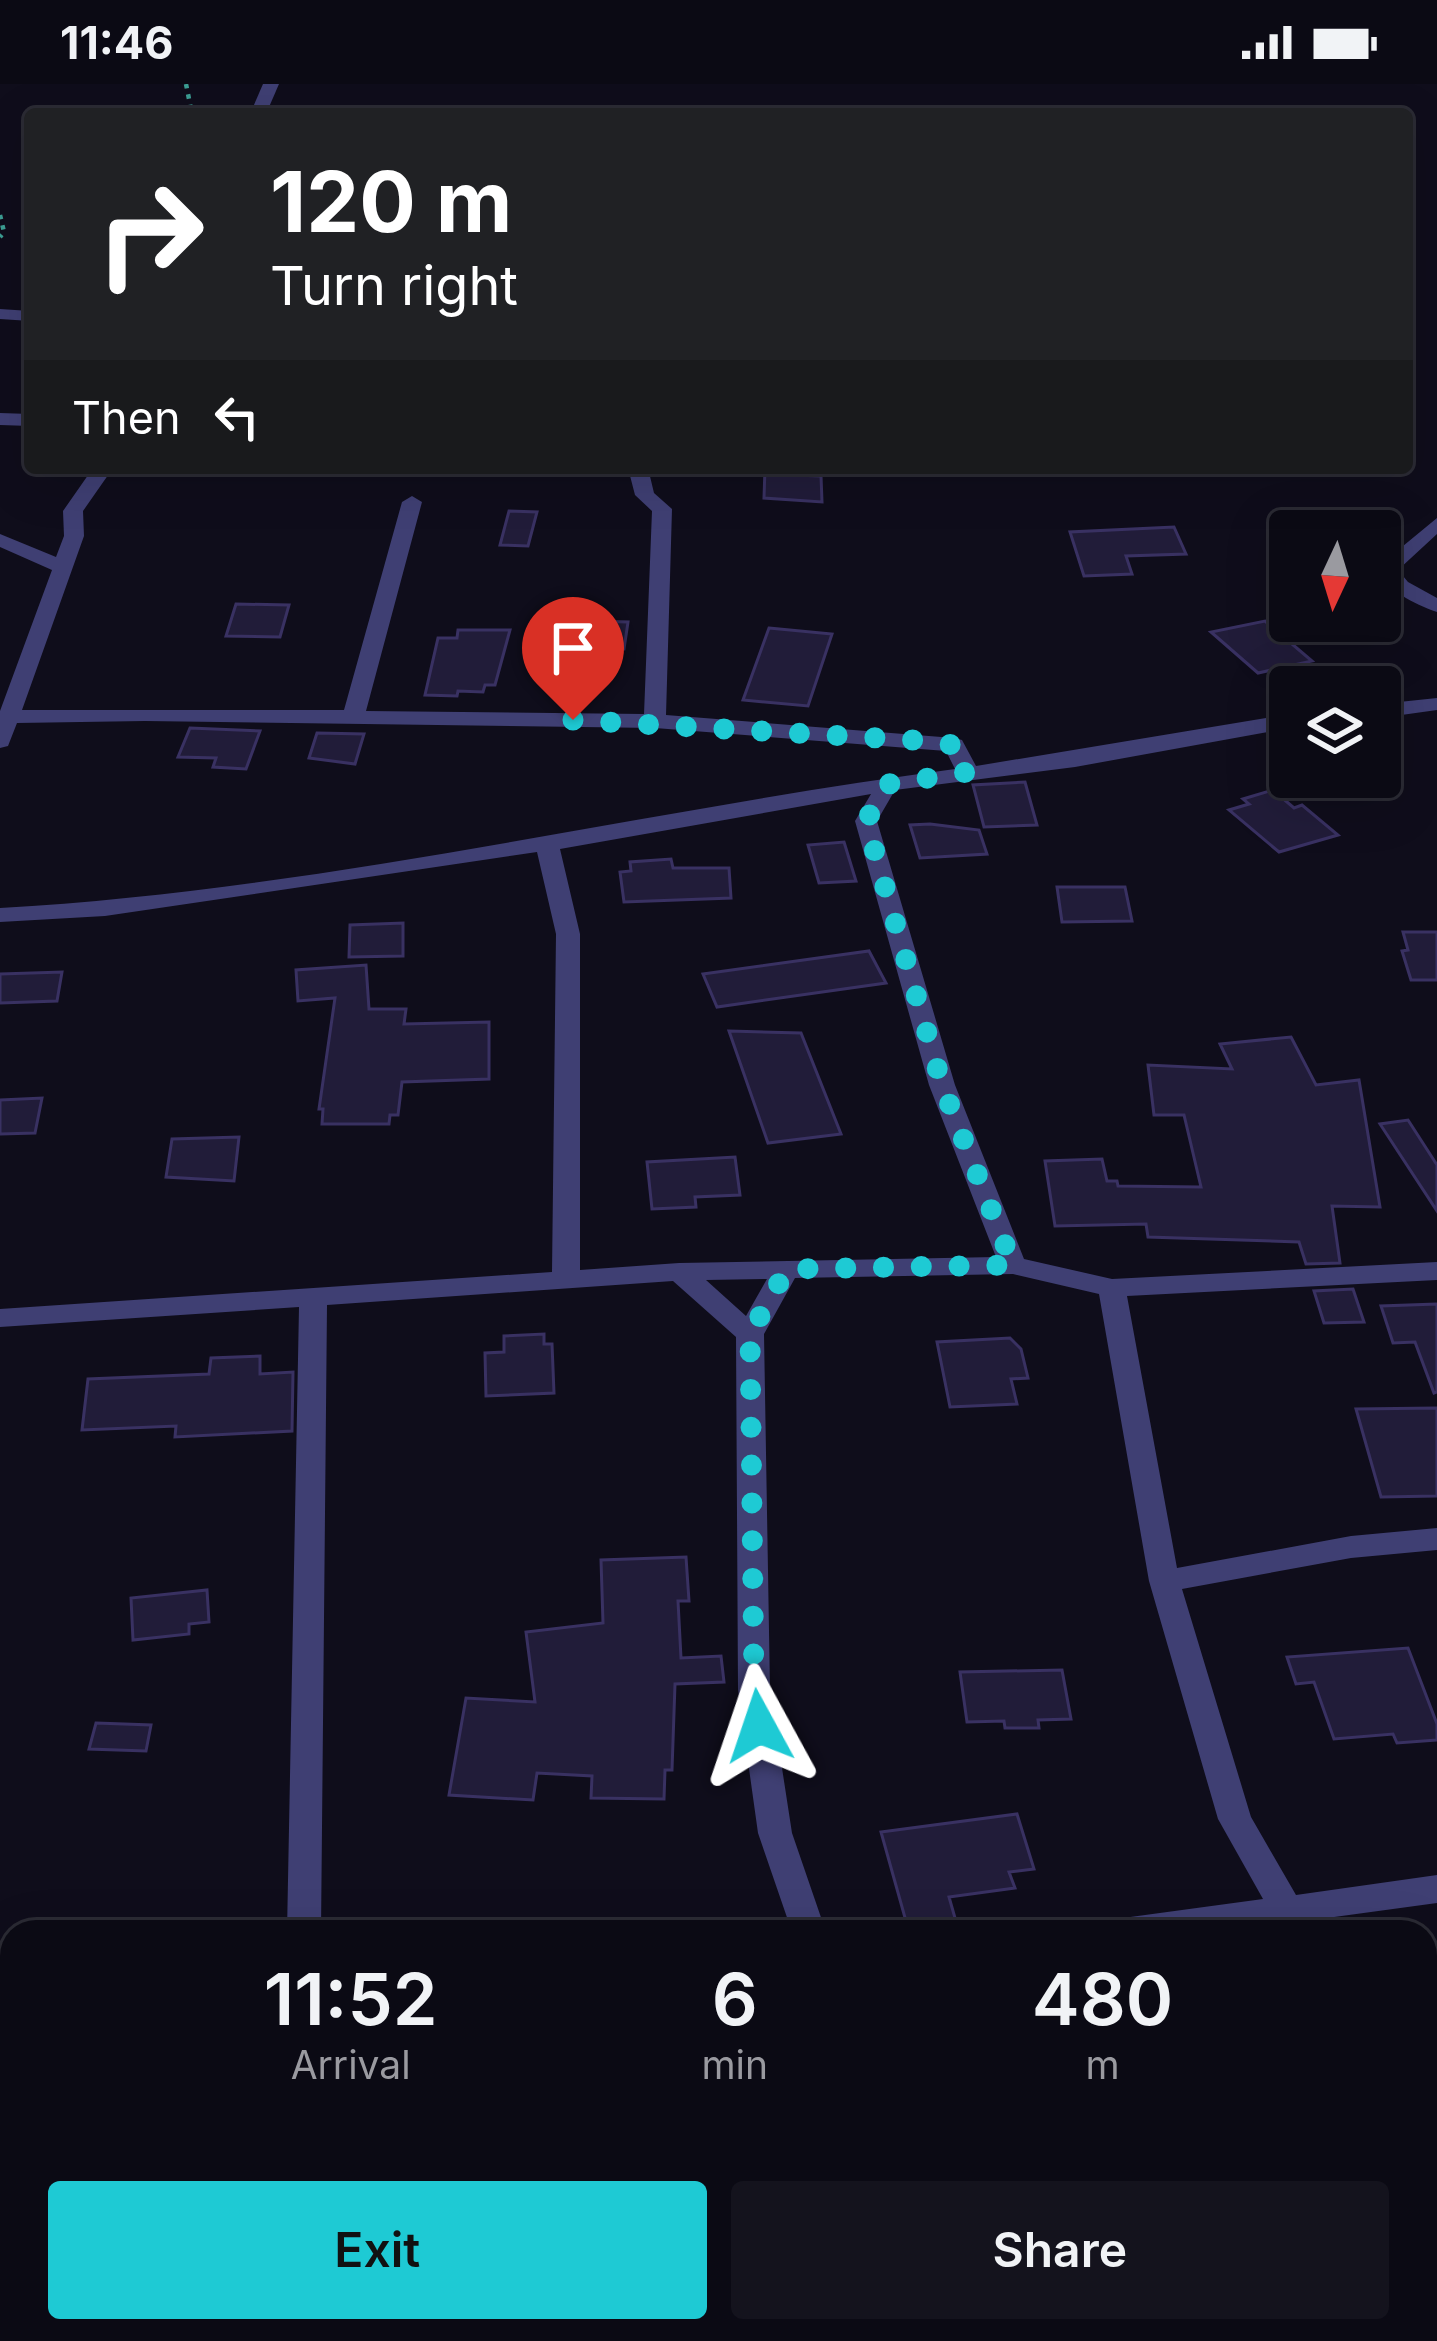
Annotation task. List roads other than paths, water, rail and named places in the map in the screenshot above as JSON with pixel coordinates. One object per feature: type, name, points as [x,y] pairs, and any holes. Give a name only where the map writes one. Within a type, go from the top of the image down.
[{"type":"street","points":[[0,741],[74,536],[73,511],[100,474]]},
{"type":"street","points":[[640,474],[645,494],[662,508],[655,722]]},
{"type":"street","points":[[353,717],[412,502]]},
{"type":"street","points":[[1437,524],[1387,569],[1401,586],[1437,606]]},
{"type":"street","points":[[0,540],[61,567]]},
{"type":"street","points":[[1401,708],[1437,704]]},
{"type":"street","points":[[8,717],[655,722],[954,745],[968,772]]},
{"type":"street","points":[[0,915],[105,909],[547,844],[817,794],[1075,760],[1269,726]]},
{"type":"street","points":[[866,821],[888,784]]},
{"type":"street","points":[[817,794],[866,821],[942,1085],[1013,1265]]},
{"type":"street","points":[[547,844],[568,934],[566,1282]]},
{"type":"street","points":[[0,1318],[680,1272],[1013,1265],[1112,1288],[1437,1271]]},
{"type":"street","points":[[787,1269],[750,1334],[754,1690],[775,1833],[805,1920]]},
{"type":"street","points":[[680,1272],[750,1334]]},
{"type":"street","points":[[1112,1288],[1164,1581],[1235,1819],[1287,1910]]},
{"type":"street","points":[[304,1920],[313,1297]]},
{"type":"street","points":[[1164,1581],[1351,1547],[1437,1539]]},
{"type":"street","points":[[1212,1920],[1437,1889]]}]
